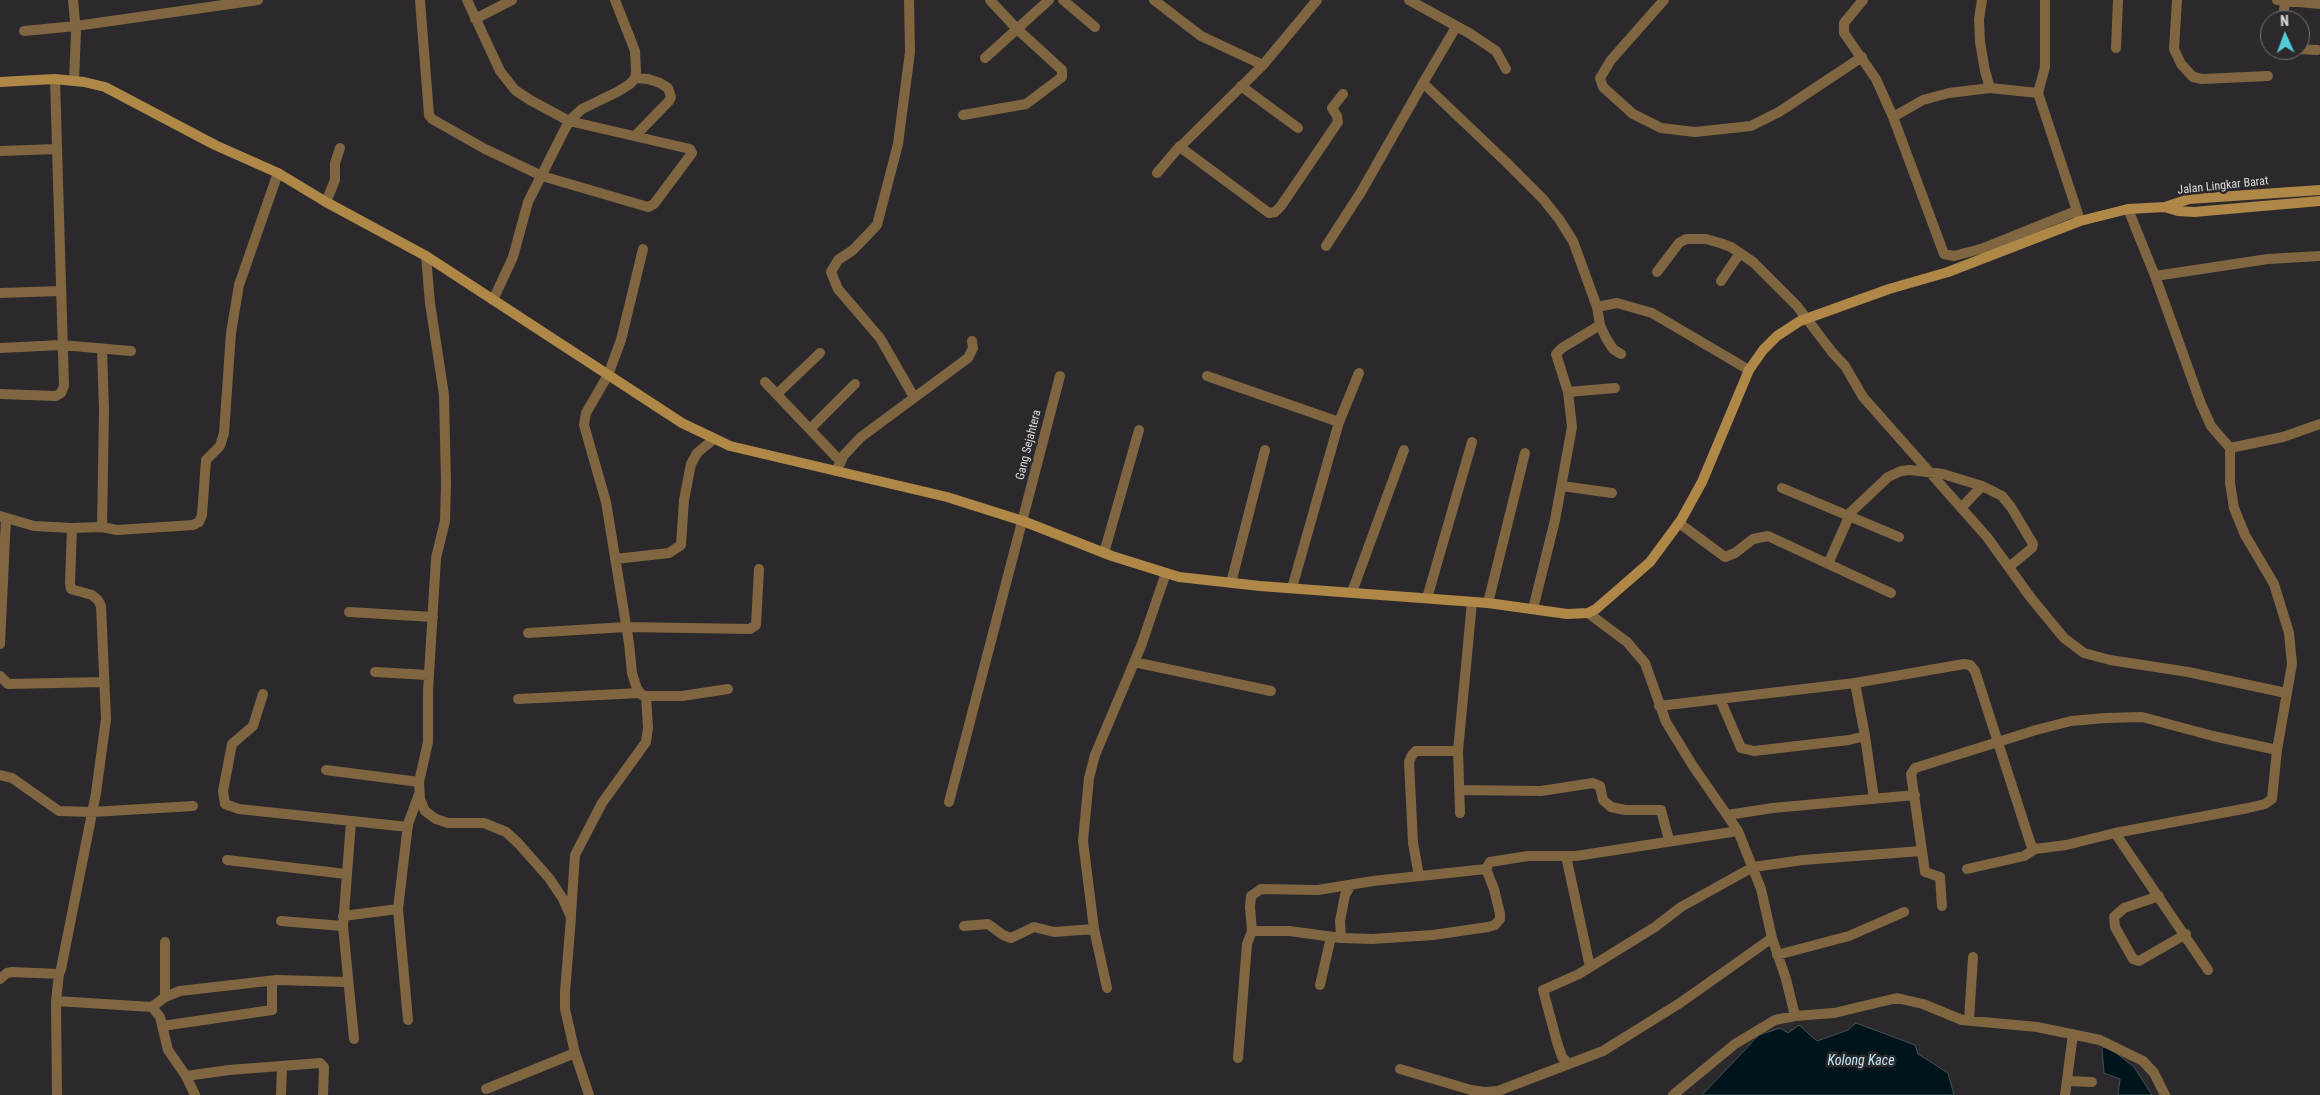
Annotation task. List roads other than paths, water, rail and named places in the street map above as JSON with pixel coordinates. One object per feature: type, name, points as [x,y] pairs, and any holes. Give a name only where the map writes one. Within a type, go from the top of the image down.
[{"type":"street","points":[[73,0],[76,26],[74,81]]},
{"type":"street","points":[[24,31],[76,26],[204,4],[258,0]]},
{"type":"street","points":[[420,0],[429,115],[440,124],[542,176],[648,206],[654,204],[692,153],[684,147],[569,121],[515,90],[500,71],[467,0]]},
{"type":"street","points":[[475,19],[512,0]]},
{"type":"street","points":[[493,300],[513,257],[528,202],[569,121],[582,109],[617,92],[630,84],[635,78],[635,51],[615,0]]},
{"type":"street","points":[[909,0],[910,52],[898,144],[877,226],[853,250],[838,260],[831,272],[838,289],[880,338],[914,397]]},
{"type":"street","points":[[963,115],[1026,104],[1062,77],[1062,70],[1016,28],[990,0]]},
{"type":"street","points":[[985,58],[1049,0]]},
{"type":"street","points":[[1063,0],[1096,27]]},
{"type":"street","points":[[1157,173],[1180,146],[1263,65],[1317,0]]},
{"type":"street","points":[[1409,0],[1496,51],[1506,69]]},
{"type":"street","points":[[1664,0],[1611,60],[1600,78],[1604,87],[1633,114],[1661,128],[1695,132],[1751,126],[1779,112],[1862,57]]},
{"type":"street","points":[[1863,0],[1843,27],[1844,33],[1876,79],[1893,116],[1944,254],[1954,256],[1984,248],[2078,216],[2165,206]]},
{"type":"street","points":[[1982,0],[1979,19],[1980,42],[1984,71],[1990,88]]},
{"type":"street","points":[[2045,0],[2045,67],[2038,93],[2078,216]]},
{"type":"street","points":[[2116,48],[2118,0]]},
{"type":"street","points":[[2177,0],[2174,49],[2181,64],[2193,77],[2202,79],[2268,76]]},
{"type":"street","points":[[2277,0],[2320,4]]},
{"type":"street","points":[[1159,1],[1201,36],[1263,65]]},
{"type":"street","points":[[1326,246],[1361,192],[1456,27]]},
{"type":"street","points":[[2310,50],[2317,50]]},
{"type":"street","points":[[635,78],[648,78],[660,83],[668,88],[671,97],[635,136]]},
{"type":"street","points":[[0,82],[55,79],[105,87],[215,144],[278,173],[326,202],[426,256],[682,423],[730,446],[839,467],[947,497],[1024,521],[1104,553],[1166,573],[1231,583],[1488,603],[1567,614],[1588,613],[1603,603],[1650,562],[1679,523],[1702,482],[1748,370],[1763,350],[1777,336],[1807,318],[1861,298],[1948,272],[2078,216]]},
{"type":"street","points":[[0,394],[56,396],[61,393],[64,386],[55,79]]},
{"type":"street","points":[[1423,84],[1506,162],[1543,199],[1559,219],[1573,241],[1597,307],[1600,325],[1614,349],[1622,354]]},
{"type":"street","points":[[1241,86],[1298,128]]},
{"type":"street","points":[[1893,116],[1923,100],[1949,93],[1990,88],[2038,93]]},
{"type":"street","points":[[1180,146],[1261,208],[1269,213],[1275,212],[1314,160],[1338,122],[1332,108],[1343,94]]},
{"type":"street","points":[[326,202],[335,180],[335,163],[340,148]]},
{"type":"street","points":[[0,151],[57,149]]},
{"type":"street","points":[[0,644],[3,517],[34,526],[102,527],[117,530],[199,522],[202,516],[206,460],[220,446],[224,433],[231,334],[239,285],[278,173]]},
{"type":"street","name":"Jalan Lingkar Barat","points":[[2165,206],[2189,200],[2320,190]]},
{"type":"street","name":"Jalan Lingkar Barat","points":[[2165,206],[2178,211],[2194,212],[2320,201]]},
{"type":"street","points":[[1968,869],[2024,856],[2035,849],[2066,845],[2115,832],[2265,804],[2272,799],[2277,750],[2292,664],[2289,633],[2274,584],[2245,535],[2234,508],[2230,482],[2230,448],[2211,426],[2201,404],[2155,276],[2128,209]]},
{"type":"street","points":[[1657,272],[1679,243],[1686,239],[1706,239],[1731,247],[1753,262],[1807,318],[1853,376],[1863,397],[1962,507],[2064,638],[2084,653],[2110,660],[2188,672],[2286,693]]},
{"type":"street","points":[[589,1095],[575,1053],[566,1008],[565,992],[575,855],[602,803],[646,742],[648,728],[643,694],[632,673],[606,502],[584,425],[586,412],[608,375],[630,307],[643,249]]},
{"type":"street","points":[[1721,281],[1740,253]]},
{"type":"street","points":[[426,256],[430,303],[444,395],[447,442],[445,521],[436,558],[428,675],[428,742],[419,782],[422,806],[436,819],[448,823],[484,824],[506,832],[549,878],[571,917]]},
{"type":"street","points":[[2155,276],[2268,259],[2320,256]]},
{"type":"street","points":[[0,293],[60,291]]},
{"type":"street","points":[[1597,307],[1617,304],[1652,313],[1748,370]]},
{"type":"street","points":[[1533,609],[1562,486],[1572,427],[1568,392],[1556,354],[1562,348],[1600,325]]},
{"type":"street","points":[[839,467],[861,437],[968,358],[973,348],[972,341]]},
{"type":"street","points":[[0,348],[62,346],[131,351]]},
{"type":"street","points":[[102,350],[104,410],[102,527]]},
{"type":"street","points":[[777,394],[820,352]]},
{"type":"street","points":[[1292,588],[1339,422],[1358,373]]},
{"type":"street","name":"Gang Sejahtera","points":[[949,802],[1024,521],[1060,376]]},
{"type":"street","points":[[1207,376],[1339,422]]},
{"type":"street","points":[[765,382],[810,429],[839,467]]},
{"type":"street","points":[[810,429],[855,384]]},
{"type":"street","points":[[1568,392],[1615,388]]},
{"type":"street","points":[[2230,448],[2283,437],[2320,424]]},
{"type":"street","points":[[1104,553],[1139,430]]},
{"type":"street","points":[[615,559],[669,553],[681,545],[684,500],[691,464],[697,453],[714,439]]},
{"type":"street","points":[[1427,598],[1472,442]]},
{"type":"street","points":[[1231,583],[1265,450]]},
{"type":"street","points":[[1352,592],[1404,450]]},
{"type":"street","points":[[1488,603],[1525,453]]},
{"type":"street","points":[[1828,564],[1849,516],[1888,477],[1901,471],[1910,470],[1943,474],[1982,486],[2002,496],[2011,506],[2031,540],[2032,548],[2009,567]]},
{"type":"street","points":[[1562,486],[1612,493]]},
{"type":"street","points":[[1962,507],[1982,486]]},
{"type":"street","points":[[1782,488],[1899,537]]},
{"type":"street","points":[[1679,523],[1725,557],[1735,553],[1753,539],[1768,536],[1891,592]]},
{"type":"street","points":[[57,1095],[56,1000],[58,974],[61,969],[92,812],[106,719],[101,606],[98,600],[92,596],[71,589],[72,528]]},
{"type":"street","points":[[528,633],[626,627],[744,630],[754,628],[756,626],[759,569]]},
{"type":"street","points":[[1107,988],[1094,929],[1083,841],[1089,778],[1095,755],[1134,662],[1166,573]]},
{"type":"street","points":[[1460,813],[1458,751],[1472,602]]},
{"type":"street","points":[[349,612],[433,617]]},
{"type":"street","points":[[1588,613],[1627,642],[1645,663],[1666,722],[1693,766],[1738,831],[1761,890],[1772,938],[1786,979],[1795,1016]]},
{"type":"street","points":[[1134,662],[1271,691]]},
{"type":"street","points":[[1659,706],[1855,683],[1964,664],[1970,665],[1975,671],[2031,845],[2035,849]]},
{"type":"street","points":[[375,672],[428,675]]},
{"type":"street","points":[[0,676],[8,684],[104,682]]},
{"type":"street","points":[[1855,683],[1866,736],[1874,799]]},
{"type":"street","points":[[518,699],[643,694],[682,696],[728,689]]},
{"type":"street","points":[[263,694],[253,726],[232,744],[223,790],[225,804],[239,810],[408,827]]},
{"type":"street","points":[[1720,698],[1737,741],[1741,748],[1747,750],[1849,740],[1866,736]]},
{"type":"street","points":[[1942,906],[1940,877],[1926,874],[1921,851],[1916,795],[1911,774],[1915,768],[1998,741],[2071,721],[2105,718],[2142,717],[2213,736],[2277,750]]},
{"type":"street","points":[[1419,876],[1413,843],[1409,762],[1416,751],[1458,751]]},
{"type":"street","points":[[326,770],[419,782]]},
{"type":"street","points":[[0,775],[12,778],[59,811],[92,812],[193,806]]},
{"type":"street","points":[[1460,790],[1541,791],[1597,784],[1600,786],[1605,804],[1611,807],[1625,810],[1661,810],[1669,840]]},
{"type":"street","points":[[408,1020],[398,909],[408,827],[420,793]]},
{"type":"street","points":[[1727,815],[1774,808],[1916,795]]},
{"type":"street","points":[[351,822],[343,921],[354,1040]]},
{"type":"street","points":[[1252,931],[1289,931],[1336,938],[1372,939],[1433,935],[1495,925],[1500,920],[1499,906],[1486,869],[1490,862],[1547,855],[1566,856],[1738,831]]},
{"type":"street","points":[[2115,832],[2186,934],[2208,970]]},
{"type":"street","points":[[1568,1063],[1562,1057],[1556,1042],[1542,990],[1590,967],[1655,927],[1681,907],[1753,867],[1803,860],[1921,851]]},
{"type":"street","points":[[1566,856],[1590,967]]},
{"type":"street","points":[[227,860],[346,874]]},
{"type":"street","points":[[1238,1058],[1247,944],[1252,931],[1251,896],[1254,892],[1261,889],[1318,890],[1486,869]]},
{"type":"street","points":[[1320,985],[1336,938],[1350,885]]},
{"type":"street","points":[[2159,896],[2124,908],[2114,917],[2115,927],[2133,959],[2139,961],[2186,934]]},
{"type":"street","points":[[281,922],[343,921],[398,909]]},
{"type":"street","points":[[1777,955],[1849,936],[1904,912]]},
{"type":"street","points":[[964,926],[988,924],[1003,935],[1011,938],[1034,927],[1054,932],[1094,929]]},
{"type":"street","points":[[1400,1069],[1484,1092],[1498,1091],[1603,1051],[1680,1003],[1772,938]]},
{"type":"street","points":[[165,942],[165,997]]},
{"type":"street","points":[[1969,1020],[1973,956]]},
{"type":"street","points":[[0,978],[12,972],[58,974]]},
{"type":"street","points":[[152,1007],[165,997],[180,991],[272,981],[348,982]]},
{"type":"street","points":[[162,1026],[272,1010],[272,981]]},
{"type":"street","points":[[1673,1095],[1728,1050],[1768,1023],[1795,1016],[1834,1013],[1897,998],[1923,1004],[1962,1020],[2037,1028],[2100,1040],[2142,1061],[2154,1073],[2165,1095]]},
{"type":"street","points":[[56,1000],[152,1007],[157,1010],[168,1050],[186,1076],[195,1095]]},
{"type":"street","points":[[2065,1095],[2073,1034]]},
{"type":"street","points":[[486,1089],[575,1053]]},
{"type":"street","points":[[186,1076],[320,1063],[324,1067],[324,1095]]},
{"type":"street","points":[[281,1095],[282,1066]]},
{"type":"street","points":[[2067,1081],[2092,1082]]},
{"type":"water","name":"Kolong Kace","points":[[1856,1023],[1915,1045],[1918,1054],[1948,1073],[1954,1095],[1702,1095],[1759,1035],[1780,1028],[1788,1033],[1799,1025],[1817,1041],[1848,1030]]},
{"type":"water","points":[[2106,1045],[2134,1067],[2152,1095],[2118,1095],[2120,1079],[2104,1073],[2102,1049]]}]
